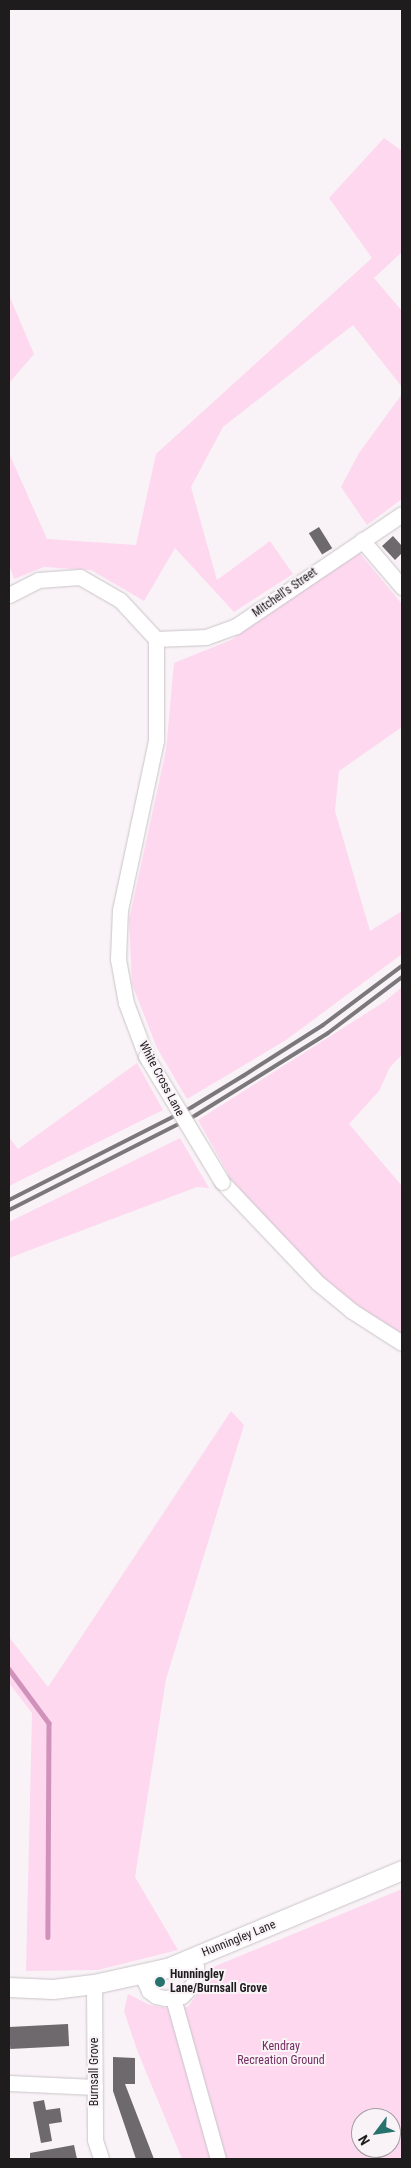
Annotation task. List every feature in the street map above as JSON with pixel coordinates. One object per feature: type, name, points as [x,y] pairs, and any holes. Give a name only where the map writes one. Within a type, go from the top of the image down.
[{"type":"main road","name":"Hunningley Lane","points":[[9,1987],[53,1989],[142,1975],[192,1958],[402,1870]]},
{"type":"street","name":"Mitchell's Street","points":[[156,639],[206,637],[236,626],[402,514]]},
{"type":"street","points":[[362,540],[402,587]]},
{"type":"street","points":[[9,595],[38,580],[80,577],[120,600],[156,639]]},
{"type":"street","name":"White Cross Lane","points":[[156,639],[156,741],[120,910],[119,949],[126,1003],[146,1056],[222,1182],[318,1283],[359,1315],[402,1343]]},
{"type":"street","points":[[142,1975],[149,1991],[164,1998],[173,1998],[188,1991],[194,1984],[196,1966],[192,1958]]},
{"type":"street","name":"Burnsall Grove","points":[[94,1984],[95,2140],[101,2159]]},
{"type":"street","points":[[173,1998],[218,2159]]},
{"type":"street","points":[[9,2083],[95,2087]]},
{"type":"green space","points":[[384,138],[402,151],[402,252],[374,278],[402,311],[402,387],[353,325],[223,427],[191,487],[217,580],[270,541],[293,574],[234,612],[175,548],[144,601],[91,570],[44,567],[14,579],[9,564],[9,453],[47,539],[136,545],[156,454],[372,258],[329,198]]},
{"type":"green space","points":[[9,295],[34,354],[9,383]]},
{"type":"green space","points":[[402,394],[402,499],[367,525],[341,487],[359,453]]},
{"type":"green space","points":[[358,551],[402,604],[402,727],[339,771],[335,811],[370,931],[402,911],[402,954],[286,1040],[187,1099],[157,1048],[132,984],[129,920],[166,750],[174,663],[231,640]]},
{"type":"green space","points":[[402,987],[402,1055],[390,1067],[379,1091],[349,1124],[402,1186],[402,1337],[381,1326],[319,1277],[231,1179],[198,1120],[384,1002]]},
{"type":"green space","points":[[137,1063],[163,1110],[9,1186],[9,1137],[18,1149]]},
{"type":"green space","points":[[180,1138],[209,1188],[197,1187],[9,1258],[9,1222]]},
{"type":"green space","points":[[231,1411],[244,1425],[166,1679],[135,1877],[178,1950],[98,1970],[26,1971],[32,1713],[9,1683],[9,1637],[48,1687]]},
{"type":"green space","name":"Kendray Recreation Ground","points":[[402,1889],[402,2159],[182,2159],[137,2050],[124,2011],[128,1994],[150,2005],[168,2008],[188,2007],[201,1989],[206,1970]]},
{"type":"building","points":[[319,527],[332,548],[322,555],[309,533]]},
{"type":"building","points":[[393,536],[402,546],[402,553],[395,560],[382,546]]},
{"type":"building","points":[[68,2024],[69,2046],[10,2049],[9,2027]]},
{"type":"building","points":[[113,2057],[135,2058],[135,2084],[125,2084],[154,2159],[136,2159],[113,2091]]},
{"type":"building","points":[[44,2100],[46,2110],[60,2108],[62,2122],[49,2124],[52,2141],[41,2143],[33,2102]]},
{"type":"building","points":[[74,2145],[77,2159],[30,2159],[30,2153]]},
{"type":"waterway","points":[[9,1669],[49,1723],[48,1937]]},
{"type":"railway","points":[[9,1200],[192,1107],[323,1025],[402,966]]},
{"type":"railway","points":[[9,1210],[196,1115],[328,1033],[402,977]]},
{"type":"place","name":"Hunningley Lane/Burnsall Grove","points":[[160,1982]]}]
